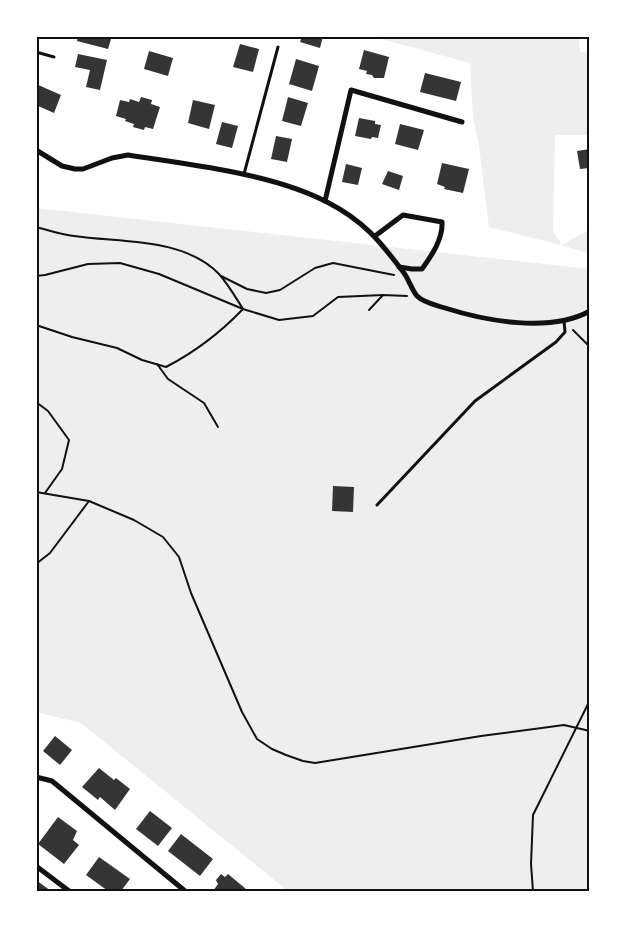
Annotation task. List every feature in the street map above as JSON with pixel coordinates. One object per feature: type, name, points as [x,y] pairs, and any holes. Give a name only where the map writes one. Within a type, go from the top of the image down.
[{"type":"street","points":[[325,200],[351,90],[462,122]]},
{"type":"street","points":[[36,150],[62,166],[75,170],[128,155],[244,175],[295,189],[325,200],[352,216],[375,236],[407,278],[417,296],[428,302],[463,314],[501,321],[535,323],[564,321],[578,318],[590,312]]},
{"type":"street","points":[[375,236],[403,216],[442,222],[439,242],[422,269],[399,267]]},
{"type":"street","points":[[36,777],[52,780],[185,891]]},
{"type":"street","points":[[36,866],[70,891]]},
{"type":"lane","points":[[244,175],[278,47]]},
{"type":"lane","points":[[36,52],[54,57]]},
{"type":"lane","points":[[377,505],[475,401],[556,342],[565,332],[564,321]]},
{"type":"path","points":[[36,227],[72,236],[109,239],[178,249],[198,258],[219,274],[247,289],[266,293],[280,290],[315,268],[333,263],[407,278]]},
{"type":"path","points":[[36,276],[88,264],[120,263],[159,274],[244,309],[279,320],[313,316],[338,297],[417,296]]},
{"type":"path","points":[[219,274],[244,309]]},
{"type":"path","points":[[369,310],[383,295]]},
{"type":"path","points":[[36,325],[72,337],[117,348],[142,360],[166,367],[226,327],[244,309]]},
{"type":"path","points":[[564,321],[590,347]]},
{"type":"path","points":[[157,364],[168,379],[204,403],[218,427]]},
{"type":"path","points":[[36,402],[48,411],[69,440],[62,469],[45,493]]},
{"type":"path","points":[[36,492],[89,501],[134,520],[163,537],[179,557],[191,593],[242,712],[258,739],[272,749],[303,761],[315,762],[564,725],[590,731]]},
{"type":"path","points":[[36,564],[50,552],[89,501]]},
{"type":"path","points":[[534,891],[530,864],[533,815],[590,700]]},
{"type":"shaded area","points":[[370,36],[578,36],[580,52],[590,53],[590,135],[555,135],[553,231],[562,245],[590,229],[590,254],[489,227],[479,146],[473,117],[470,63]]},
{"type":"shaded area","points":[[36,208],[590,269],[590,891],[288,891],[81,723],[36,712]]},
{"type":"building","points":[[78,36],[112,36],[108,49],[77,41]]},
{"type":"building","points":[[302,36],[323,36],[320,48],[300,42]]},
{"type":"building","points":[[240,44],[259,49],[253,72],[233,67]]},
{"type":"building","points":[[364,50],[389,57],[384,78],[374,78],[372,75],[366,74],[367,71],[359,69]]},
{"type":"building","points":[[149,51],[173,58],[168,76],[144,69]]},
{"type":"building","points":[[78,54],[107,60],[100,90],[86,87],[90,70],[75,67]]},
{"type":"building","points":[[296,59],[319,66],[312,91],[289,84]]},
{"type":"building","points":[[425,73],[461,82],[456,101],[420,92]]},
{"type":"building","points":[[36,84],[61,95],[54,113],[36,105]]},
{"type":"building","points":[[141,97],[152,100],[151,104],[160,107],[153,129],[145,127],[144,130],[133,127],[134,124],[116,116],[120,100],[129,102],[130,99],[139,102]]},
{"type":"building","points":[[288,97],[308,103],[301,126],[282,121]]},
{"type":"building","points":[[193,100],[215,105],[209,129],[188,123]]},
{"type":"building","points":[[359,118],[375,121],[375,124],[381,125],[378,138],[372,137],[371,139],[355,136]]},
{"type":"building","points":[[222,122],[238,126],[232,148],[216,144]]},
{"type":"building","points":[[400,124],[424,130],[418,150],[395,144]]},
{"type":"building","points":[[276,136],[292,139],[287,162],[271,159]]},
{"type":"building","points":[[590,149],[590,168],[580,169],[577,151]]},
{"type":"building","points":[[442,163],[469,169],[463,193],[444,189],[445,187],[437,184]]},
{"type":"building","points":[[346,164],[362,168],[358,185],[342,182]]},
{"type":"building","points":[[388,171],[403,176],[399,190],[382,184]]},
{"type":"building","points":[[333,486],[354,487],[353,512],[332,511]]},
{"type":"building","points":[[55,736],[72,750],[60,765],[43,751]]},
{"type":"building","points":[[99,768],[114,780],[116,778],[130,789],[115,810],[100,797],[98,800],[82,787]]},
{"type":"building","points":[[150,811],[172,828],[158,846],[136,829]]},
{"type":"building","points":[[58,817],[77,831],[73,840],[79,845],[64,864],[38,844]]},
{"type":"building","points":[[181,834],[213,859],[200,876],[168,851]]},
{"type":"building","points":[[99,857],[130,879],[121,891],[108,891],[86,875]]},
{"type":"building","points":[[221,874],[225,877],[228,874],[246,889],[245,891],[213,891],[218,884],[216,880]]},
{"type":"building","points":[[36,880],[51,891],[36,891]]}]
